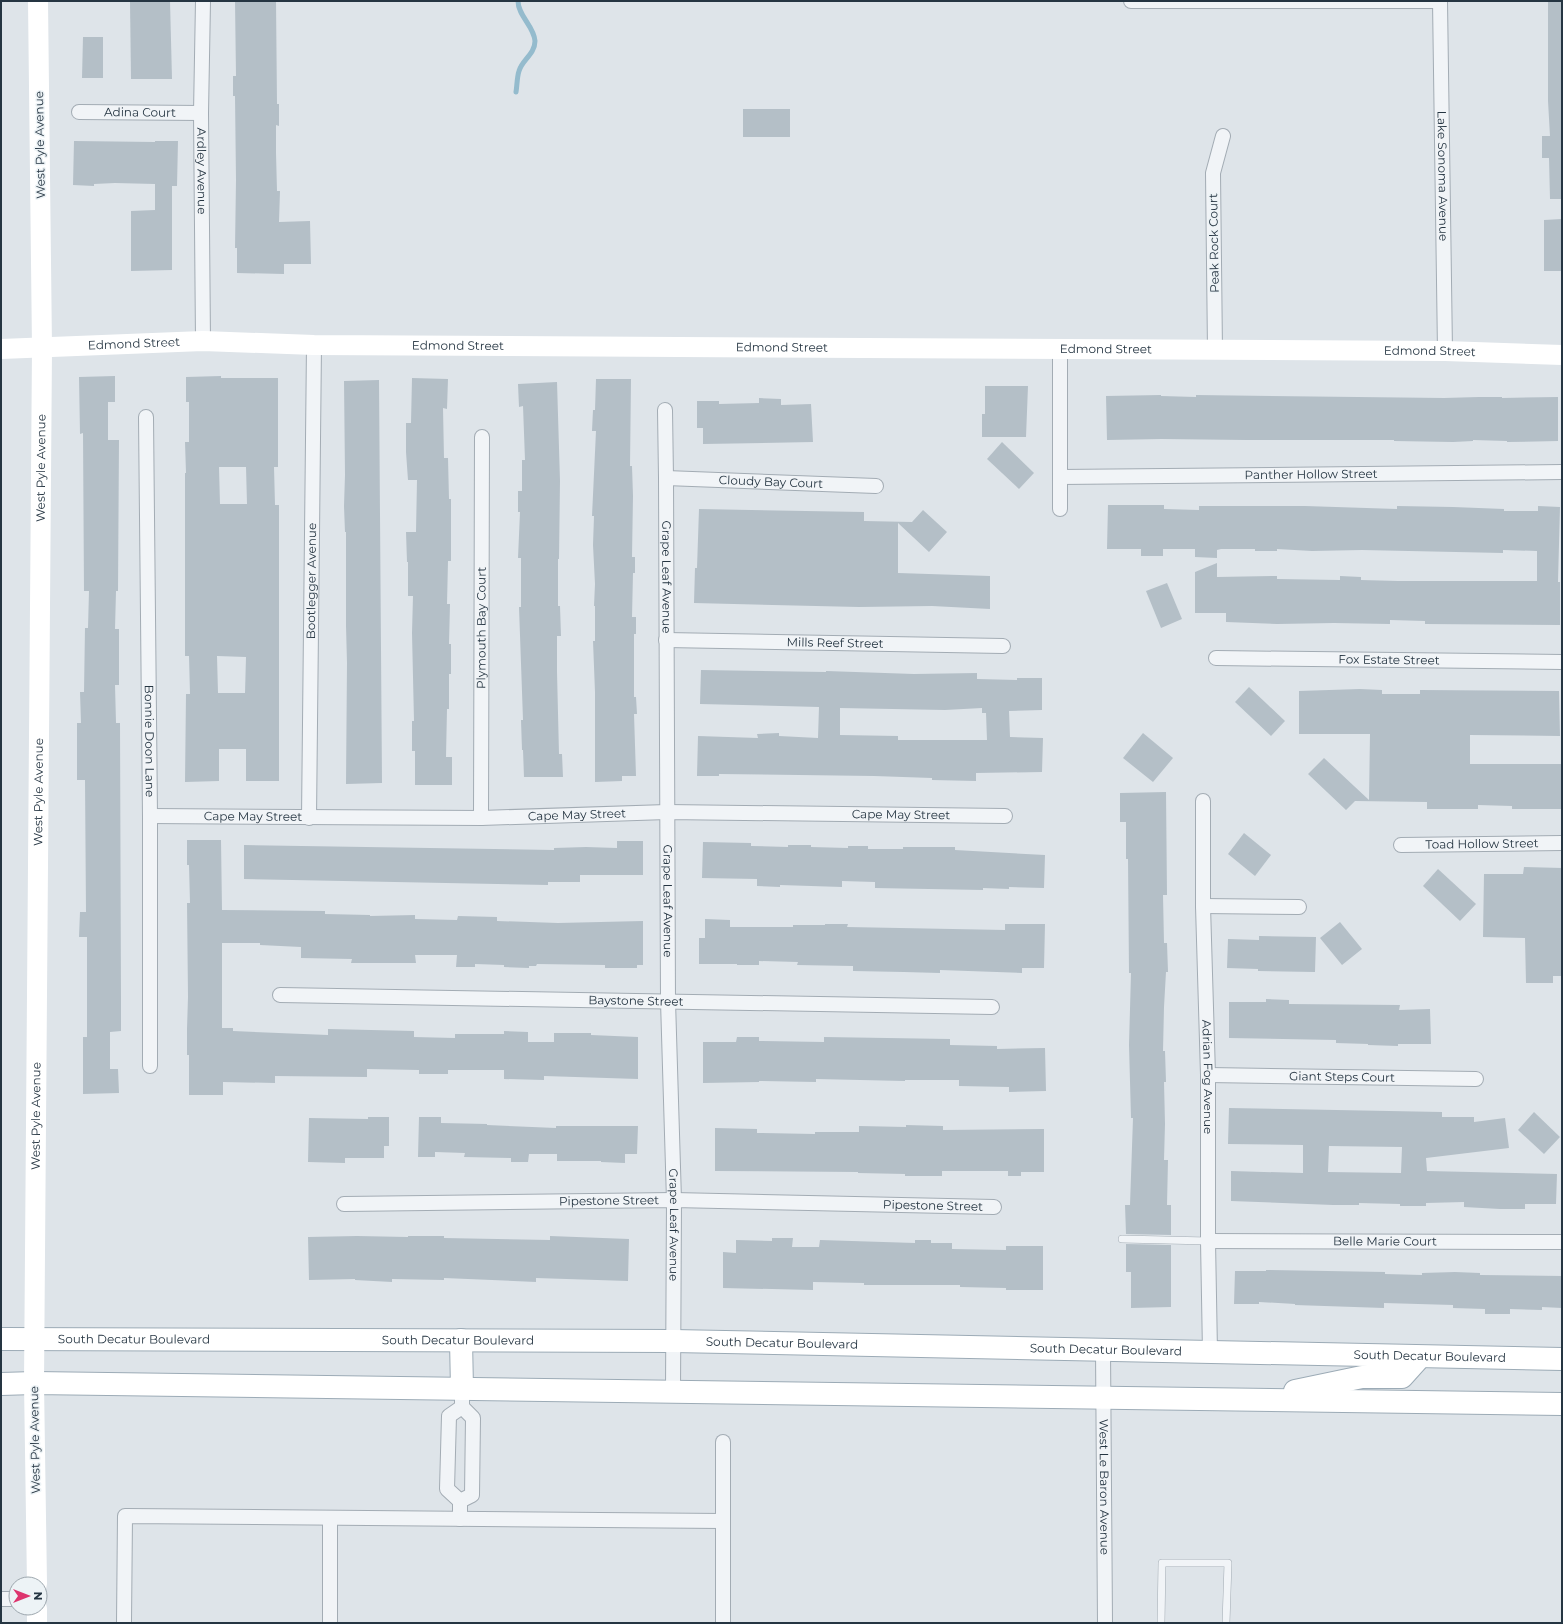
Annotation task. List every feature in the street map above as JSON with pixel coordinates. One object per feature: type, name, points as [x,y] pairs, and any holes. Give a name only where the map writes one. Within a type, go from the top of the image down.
[{"type":"main road","name":"South Decatur Boulevard","points":[[1,1339],[673,1342],[1562,1359]]},
{"type":"main road","points":[[461,1340],[462,1398]]},
{"type":"main road","points":[[1253,1399],[1362,1378],[1402,1378],[1420,1357]]},
{"type":"main road","points":[[1,1384],[34,1383],[462,1398],[673,1392],[1562,1404]]},
{"type":"street","name":"West Pyle Avenue","points":[[37,1576],[34,1383],[42,348],[38,1]]},
{"type":"street","name":"Ardley Avenue","points":[[203,1],[201,113],[203,341]]},
{"type":"street","points":[[1131,2],[1440,1]]},
{"type":"street","name":"Lake Sonoma Avenue","points":[[1440,1],[1445,351]]},
{"type":"street","name":"Adina Court","points":[[79,112],[201,113]]},
{"type":"street","name":"Peak Rock Court","points":[[1215,351],[1213,173],[1223,136]]},
{"type":"street","name":"Edmond Street","points":[[1,349],[203,341],[314,344],[1215,351],[1445,351],[1562,354]]},
{"type":"street","name":"Bootlegger Avenue","points":[[309,818],[314,344]]},
{"type":"street","points":[[1060,350],[1060,510]]},
{"type":"street","name":"Grape Leaf Avenue","points":[[665,410],[668,1001],[674,1200],[673,1392]]},
{"type":"street","name":"Bonnie Doon Lane","points":[[146,417],[150,816],[150,1066]]},
{"type":"street","name":"Plymouth Bay Court","points":[[481,818],[482,437]]},
{"type":"street","name":"Panther Hollow Street","points":[[1060,477],[1562,472]]},
{"type":"street","name":"Cloudy Bay Court","points":[[666,478],[876,486]]},
{"type":"street","name":"Mills Reef Street","points":[[666,640],[1003,646]]},
{"type":"street","name":"Fox Estate Street","points":[[1216,658],[1562,662]]},
{"type":"street","name":"Adrian Fog Avenue","points":[[1203,801],[1203,906],[1208,1075],[1210,1352]]},
{"type":"street","name":"Cape May Street","points":[[150,816],[481,818],[667,812],[1005,816]]},
{"type":"street","name":"Toad Hollow Street","points":[[1401,845],[1562,843]]},
{"type":"street","points":[[1203,906],[1299,907]]},
{"type":"street","name":"Baystone Street","points":[[280,995],[992,1006]]},
{"type":"street","name":"Giant Steps Court","points":[[1208,1075],[1476,1079]]},
{"type":"street","name":"Pipestone Street","points":[[344,1204],[674,1200],[994,1206]]},
{"type":"street","name":"Belle Marie Court","points":[[1208,1241],[1562,1242]]},
{"type":"street","name":"West Le Baron Avenue","points":[[1103,1350],[1105,1623]]},
{"type":"street","points":[[460,1501],[472,1495],[473,1418],[462,1398],[449,1416],[447,1489],[460,1501],[460,1519]]},
{"type":"street","points":[[723,1442],[723,1623]]},
{"type":"street","points":[[124,1623],[125,1516],[723,1522]]},
{"type":"street","points":[[330,1518],[330,1623]]},
{"type":"lane","points":[[1122,1239],[1208,1241]]},
{"type":"lane","points":[[1161,1623],[1162,1563],[1228,1563],[1226,1623]]},
{"type":"building","points":[[130,1],[170,1],[172,79],[131,79]]},
{"type":"building","points":[[235,1],[276,1],[277,104],[279,104],[279,126],[276,125],[276,153],[277,191],[280,191],[279,222],[310,221],[311,264],[284,264],[284,274],[237,273],[237,248],[235,248],[235,96],[233,96],[233,76],[236,76]]},
{"type":"building","points":[[1548,1],[1562,1],[1562,199],[1550,199],[1549,158],[1542,158],[1542,136],[1550,136],[1548,101]]},
{"type":"building","points":[[83,37],[103,37],[103,78],[82,78]]},
{"type":"building","points":[[743,109],[790,109],[790,137],[743,137]]},
{"type":"building","points":[[74,141],[178,141],[177,186],[172,186],[172,270],[131,271],[131,211],[155,210],[155,184],[115,183],[94,184],[94,186],[73,185]]},
{"type":"building","points":[[1562,219],[1562,271],[1544,271],[1544,220]]},
{"type":"building","points":[[115,376],[115,402],[108,402],[108,440],[119,440],[118,591],[116,591],[115,629],[119,629],[119,685],[115,685],[116,723],[120,723],[121,1031],[110,1032],[110,1069],[118,1069],[119,1093],[83,1094],[83,1037],[87,1037],[87,937],[79,937],[80,912],[86,912],[85,780],[77,780],[77,723],[81,723],[80,692],[84,692],[85,628],[88,628],[89,591],[84,591],[83,433],[80,434],[79,377]]},
{"type":"building","points":[[221,376],[221,378],[278,378],[278,467],[274,467],[275,505],[279,505],[279,781],[246,781],[246,749],[219,749],[219,781],[185,782],[186,694],[190,694],[189,656],[185,656],[185,442],[189,442],[189,402],[186,402],[186,377]],"holes":[[[219,467],[246,467],[247,504],[220,504]],[[217,656],[246,657],[245,693],[218,693]]]},
{"type":"building","points":[[412,378],[448,379],[447,409],[443,408],[444,458],[448,458],[449,499],[451,499],[451,561],[448,561],[447,604],[450,604],[449,644],[451,644],[451,674],[449,674],[449,709],[447,709],[446,757],[452,757],[452,785],[415,785],[415,751],[412,751],[412,721],[414,721],[412,633],[413,596],[408,596],[406,532],[416,532],[417,480],[408,480],[406,452],[406,423],[411,423]]},
{"type":"building","points":[[596,379],[631,379],[630,466],[632,466],[633,496],[632,557],[635,557],[632,617],[636,617],[636,634],[634,634],[634,697],[636,697],[637,714],[634,714],[636,776],[622,776],[622,781],[595,782],[595,692],[593,641],[595,641],[595,584],[593,545],[594,516],[592,516],[596,431],[592,431],[593,410],[595,410]]},
{"type":"building","points":[[379,380],[382,783],[346,784],[347,663],[346,532],[344,506],[344,381]]},
{"type":"building","points":[[557,382],[560,481],[558,606],[560,606],[561,636],[557,636],[557,672],[559,754],[562,754],[563,777],[524,777],[521,720],[523,720],[519,607],[521,607],[521,558],[518,558],[520,512],[518,512],[518,491],[522,491],[522,460],[525,460],[523,406],[519,407],[518,384]]},
{"type":"building","points":[[985,386],[1028,386],[1026,437],[982,437],[982,414],[985,414]]},
{"type":"building","points":[[1161,395],[1196,397],[1196,395],[1444,398],[1558,397],[1558,441],[1507,442],[1473,440],[1453,442],[1394,440],[1107,440],[1106,396]]},
{"type":"building","points":[[759,398],[781,399],[781,405],[811,404],[813,442],[703,444],[703,428],[697,428],[697,401],[719,401],[719,404],[759,403]]},
{"type":"building","points":[[1002,442],[1034,473],[1019,489],[987,459]]},
{"type":"building","points":[[1108,505],[1164,505],[1164,509],[1199,510],[1199,506],[1305,506],[1397,509],[1397,506],[1504,509],[1504,511],[1538,511],[1538,506],[1560,507],[1558,582],[1560,582],[1560,625],[1425,624],[1425,621],[1390,620],[1390,624],[1277,624],[1226,622],[1226,613],[1195,613],[1195,572],[1217,563],[1217,577],[1277,576],[1277,579],[1340,580],[1340,576],[1361,577],[1361,580],[1398,581],[1537,581],[1537,551],[1503,550],[1503,553],[1362,550],[1312,551],[1277,549],[1277,551],[1255,551],[1255,549],[1221,549],[1217,550],[1217,558],[1195,557],[1195,549],[1163,549],[1163,556],[1141,556],[1141,549],[1107,549]]},
{"type":"building","points":[[699,509],[864,512],[864,521],[912,522],[923,510],[947,532],[929,552],[898,523],[898,573],[990,576],[990,609],[932,606],[859,607],[694,603]]},
{"type":"building","points":[[1167,583],[1182,619],[1161,628],[1146,591]]},
{"type":"building","points":[[701,670],[826,671],[914,674],[977,673],[977,679],[1017,680],[1017,678],[1042,678],[1042,710],[1009,711],[1010,737],[1043,738],[1042,772],[976,773],[976,781],[874,776],[719,774],[719,776],[697,776],[698,736],[758,738],[757,734],[779,733],[779,736],[818,738],[819,707],[700,704]],"holes":[[[840,708],[945,710],[982,708],[982,713],[986,713],[987,740],[898,740],[898,736],[840,735]]]},
{"type":"building","points":[[1249,687],[1285,721],[1271,736],[1235,702]]},
{"type":"building","points":[[1360,689],[1382,690],[1382,694],[1420,694],[1420,690],[1559,691],[1560,736],[1470,735],[1470,764],[1562,764],[1562,809],[1512,809],[1512,806],[1478,805],[1478,809],[1427,809],[1427,802],[1355,801],[1346,810],[1308,774],[1324,758],[1369,800],[1370,734],[1299,734],[1299,691]]},
{"type":"building","points":[[1143,733],[1173,758],[1153,782],[1123,758]]},
{"type":"building","points":[[1166,792],[1167,895],[1163,895],[1164,943],[1167,943],[1168,972],[1166,972],[1163,1051],[1165,1051],[1166,1082],[1164,1082],[1164,1160],[1168,1160],[1167,1205],[1171,1205],[1171,1235],[1126,1234],[1125,1205],[1130,1205],[1133,1118],[1131,1118],[1129,1045],[1131,973],[1129,973],[1128,859],[1126,859],[1126,822],[1120,822],[1120,793]]},
{"type":"building","points":[[1244,833],[1271,855],[1255,876],[1228,854]]},
{"type":"building","points":[[187,840],[221,840],[222,910],[325,911],[325,914],[370,916],[415,915],[415,919],[457,920],[458,916],[497,917],[497,921],[558,923],[643,921],[643,965],[637,965],[637,968],[605,968],[605,965],[537,964],[536,966],[529,966],[529,968],[475,964],[475,967],[456,967],[457,955],[415,955],[416,963],[351,963],[352,959],[301,958],[301,947],[260,945],[260,943],[222,943],[222,1028],[233,1028],[233,1031],[328,1035],[328,1029],[414,1031],[414,1037],[455,1038],[455,1034],[504,1034],[504,1031],[528,1032],[528,1042],[554,1042],[554,1033],[591,1033],[591,1035],[638,1037],[638,1079],[544,1076],[544,1080],[504,1079],[504,1070],[448,1070],[448,1074],[419,1074],[419,1070],[367,1069],[367,1077],[275,1076],[275,1083],[223,1082],[223,1095],[189,1095],[189,1055],[187,1055],[187,903],[190,903]]},
{"type":"building","points":[[617,841],[643,841],[643,875],[580,875],[580,882],[548,882],[548,885],[244,879],[244,845],[554,850],[554,848],[617,848]]},
{"type":"building","points":[[703,842],[751,843],[751,846],[788,847],[788,845],[848,848],[848,846],[868,846],[868,849],[955,847],[955,850],[1045,855],[1044,888],[1009,887],[1009,889],[983,888],[983,890],[875,888],[875,882],[842,881],[842,887],[780,885],[780,887],[757,886],[757,879],[702,878]]},
{"type":"building","points":[[1524,867],[1562,868],[1562,976],[1553,976],[1553,983],[1526,983],[1525,938],[1483,937],[1484,874],[1523,874]]},
{"type":"building","points":[[1438,869],[1476,904],[1460,921],[1423,886]]},
{"type":"building","points":[[705,919],[730,920],[730,927],[793,927],[793,925],[848,924],[847,927],[1005,930],[1005,924],[1045,924],[1044,968],[1022,968],[1022,973],[940,970],[940,973],[853,971],[853,966],[797,965],[798,962],[759,961],[759,965],[699,964],[699,938],[705,938]]},
{"type":"building","points":[[1340,922],[1362,949],[1342,965],[1320,938]]},
{"type":"building","points":[[1259,936],[1316,937],[1315,972],[1258,971],[1258,969],[1227,968],[1228,939],[1259,940]]},
{"type":"building","points":[[1266,999],[1289,1000],[1289,1004],[1400,1005],[1399,1010],[1430,1009],[1431,1044],[1398,1044],[1398,1046],[1336,1043],[1336,1040],[1229,1038],[1229,1002],[1266,1002]]},
{"type":"building","points":[[737,1037],[759,1037],[759,1041],[824,1042],[824,1037],[950,1039],[950,1045],[997,1046],[997,1049],[1045,1048],[1046,1091],[1009,1092],[1009,1087],[959,1086],[959,1080],[905,1081],[816,1079],[816,1082],[759,1081],[703,1083],[703,1042],[736,1042]]},
{"type":"building","points":[[1229,1108],[1442,1112],[1442,1117],[1474,1117],[1474,1122],[1505,1118],[1509,1148],[1426,1158],[1427,1171],[1557,1174],[1556,1204],[1525,1204],[1525,1209],[1500,1209],[1464,1207],[1464,1202],[1426,1203],[1426,1206],[1400,1206],[1400,1204],[1359,1203],[1359,1205],[1333,1205],[1231,1201],[1231,1171],[1303,1173],[1303,1145],[1228,1144]],"holes":[[[1329,1146],[1402,1147],[1401,1173],[1328,1172]]]},
{"type":"building","points":[[1534,1112],[1560,1137],[1544,1154],[1518,1130]]},
{"type":"building","points":[[368,1117],[389,1117],[389,1146],[384,1146],[384,1158],[345,1158],[345,1163],[308,1162],[309,1118],[368,1119]]},
{"type":"building","points":[[419,1117],[441,1117],[441,1123],[556,1128],[556,1126],[638,1126],[637,1154],[625,1154],[625,1163],[601,1161],[557,1161],[557,1154],[529,1154],[528,1162],[511,1162],[511,1158],[464,1157],[465,1153],[435,1152],[435,1157],[418,1157]]},
{"type":"building","points":[[906,1125],[943,1126],[943,1130],[1044,1129],[1044,1172],[1021,1172],[1021,1176],[1008,1176],[1008,1171],[942,1171],[942,1176],[905,1176],[905,1174],[858,1172],[715,1171],[715,1128],[757,1129],[757,1133],[815,1134],[815,1132],[859,1132],[859,1126],[906,1127]]},
{"type":"building","points":[[444,1236],[444,1238],[550,1240],[550,1236],[629,1239],[628,1281],[536,1278],[536,1282],[444,1278],[444,1280],[392,1279],[392,1282],[355,1279],[309,1280],[308,1237]]},
{"type":"building","points":[[772,1238],[793,1238],[792,1247],[819,1247],[820,1240],[915,1243],[915,1240],[931,1240],[931,1243],[952,1243],[952,1249],[1006,1250],[1006,1246],[1043,1246],[1043,1290],[1006,1290],[1006,1288],[960,1287],[960,1285],[864,1285],[864,1283],[813,1282],[813,1290],[723,1288],[723,1252],[736,1253],[736,1240],[772,1241]]},
{"type":"building","points":[[1126,1244],[1171,1245],[1171,1307],[1131,1308],[1131,1272],[1126,1272]]},
{"type":"building","points":[[1266,1270],[1385,1272],[1385,1274],[1422,1275],[1422,1273],[1455,1272],[1480,1273],[1480,1275],[1562,1276],[1562,1308],[1542,1307],[1542,1310],[1510,1309],[1510,1314],[1485,1314],[1485,1309],[1453,1308],[1453,1305],[1384,1303],[1384,1308],[1295,1305],[1259,1302],[1259,1304],[1234,1304],[1235,1271]]},
{"type":"waterway","points":[[516,92],[519,71],[533,50],[535,41],[518,1]]}]
